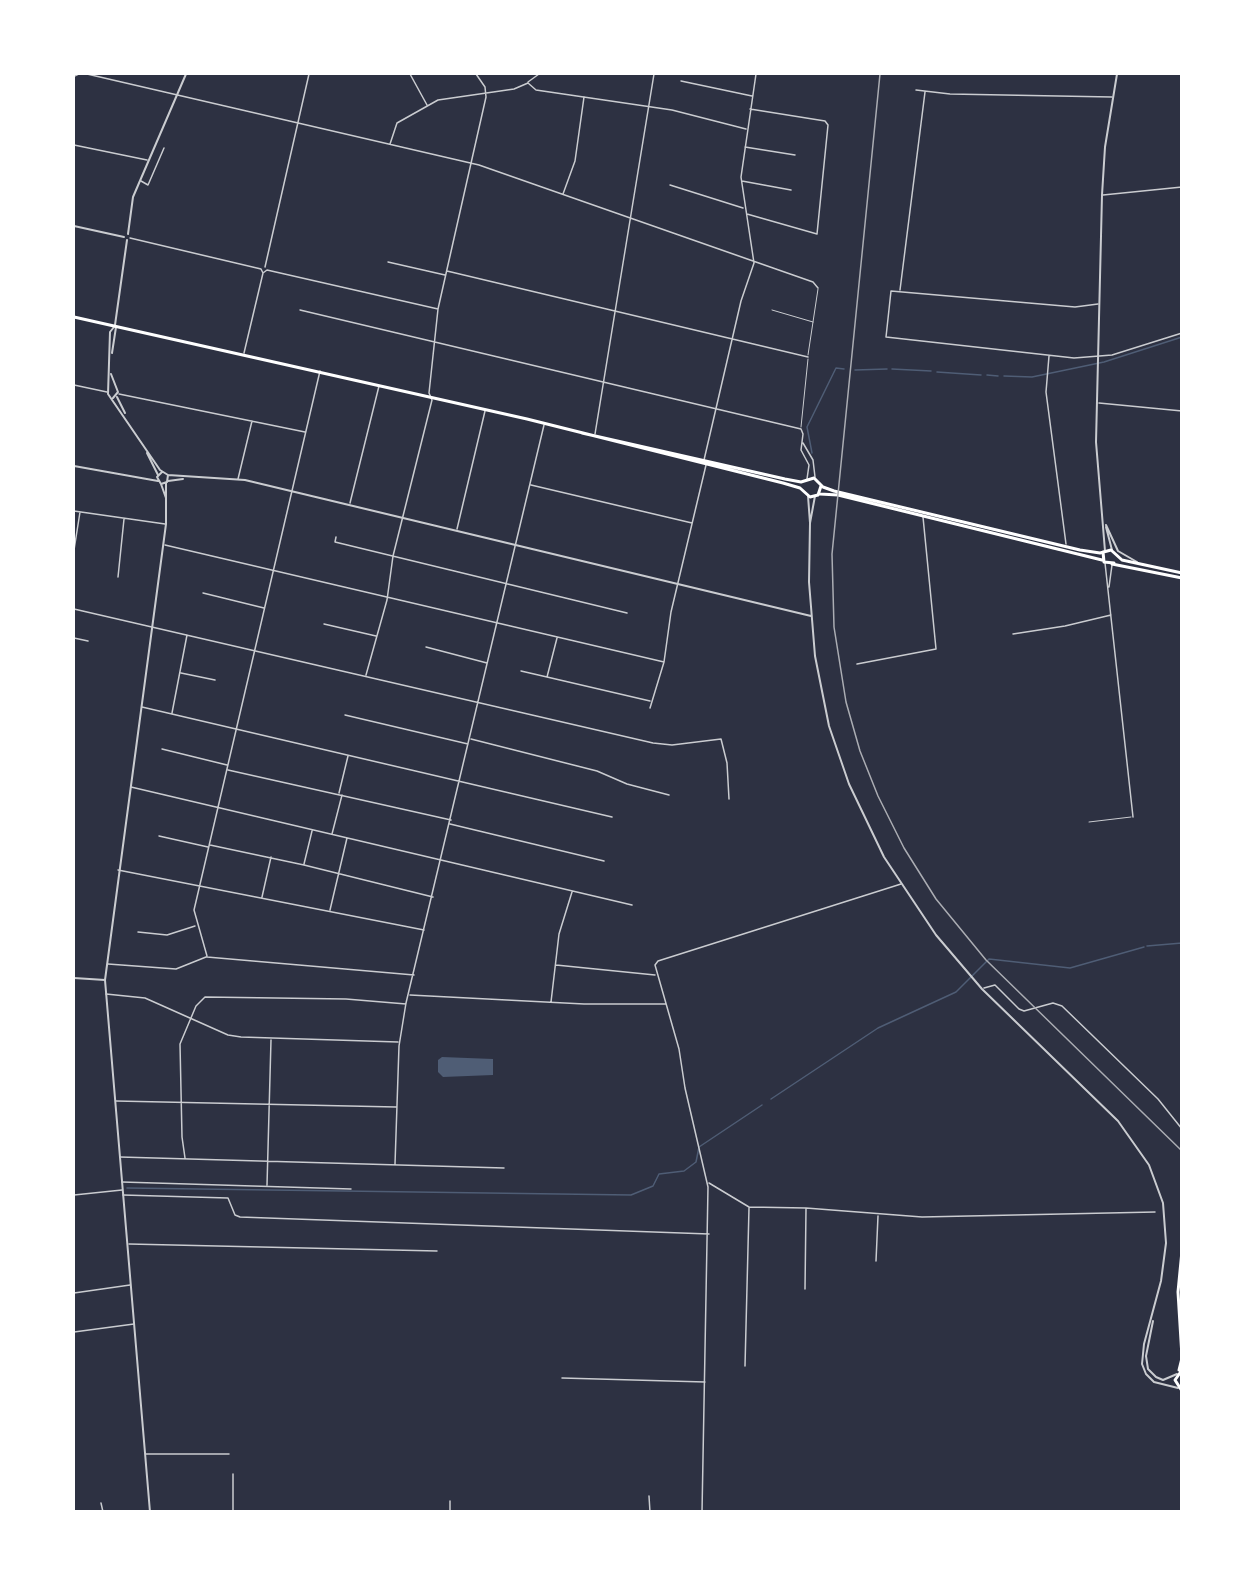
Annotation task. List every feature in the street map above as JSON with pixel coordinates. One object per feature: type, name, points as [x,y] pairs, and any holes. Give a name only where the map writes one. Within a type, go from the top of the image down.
[{"type":"main road","points":[[74,317],[244,353],[581,433],[783,483],[802,490],[808,496],[838,495],[1112,564],[1182,578]]},
{"type":"main road","points":[[581,433],[783,479],[817,480],[821,486],[834,491],[1066,547],[1113,550],[1116,556],[1182,573]]},
{"type":"main road","points":[[704,460],[708,465]]},
{"type":"main road","points":[[802,490],[806,480]]},
{"type":"main road","points":[[816,496],[821,486]]},
{"type":"main road","points":[[1104,551],[1104,562]]},
{"type":"main road","points":[[1112,564],[1116,556]]},
{"type":"main road","points":[[1180,1390],[1175,1383],[1182,1358],[1178,1292],[1182,1251]]},
{"type":"main road","points":[[1181,1261],[1182,1287]]},
{"type":"street","points":[[74,76],[78,74]]},
{"type":"street","points":[[87,74],[471,163],[813,282],[818,288]]},
{"type":"street","points":[[109,390],[112,353],[110,332],[115,325],[132,201],[186,74]]},
{"type":"street","points":[[74,226],[261,269],[264,267],[309,74]]},
{"type":"street","points":[[410,74],[428,105]]},
{"type":"street","points":[[366,676],[432,400],[430,397],[438,309],[486,93],[476,74]]},
{"type":"street","points":[[390,144],[397,123],[440,99],[514,89],[539,74]]},
{"type":"street","points":[[595,435],[654,74]]},
{"type":"street","points":[[704,460],[732,339],[754,261],[741,181],[756,74]]},
{"type":"street","points":[[1104,551],[1104,519],[1096,451],[1099,304],[1102,195],[1117,74]]},
{"type":"street","points":[[681,81],[752,96]]},
{"type":"street","points":[[528,82],[534,89],[684,112],[747,129]]},
{"type":"street","points":[[916,90],[1113,97]]},
{"type":"street","points":[[900,291],[925,92]]},
{"type":"street","points":[[563,195],[575,161],[584,97]]},
{"type":"street","points":[[746,214],[751,213],[817,234],[828,125],[825,121],[750,109]]},
{"type":"street","points":[[74,145],[148,161]]},
{"type":"street","points":[[744,147],[795,155]]},
{"type":"street","points":[[140,181],[148,184],[164,148]]},
{"type":"street","points":[[741,181],[791,190]]},
{"type":"street","points":[[670,185],[738,208],[745,207]]},
{"type":"street","points":[[1102,195],[1182,187]]},
{"type":"street","points":[[388,262],[446,275]]},
{"type":"street","points":[[264,267],[267,270],[438,309]]},
{"type":"street","points":[[261,269],[263,273]]},
{"type":"street","points":[[244,353],[263,273],[267,270]]},
{"type":"street","points":[[447,271],[808,357]]},
{"type":"street","points":[[1099,304],[1075,307],[891,291],[886,337],[1098,359],[1182,333]]},
{"type":"street","points":[[300,310],[801,429],[802,452],[809,467],[806,480]]},
{"type":"street","points":[[112,353],[118,330],[115,325]]},
{"type":"street","points":[[1050,355],[1045,377],[1066,547]]},
{"type":"street","points":[[207,956],[196,926],[194,910],[320,371]]},
{"type":"street","points":[[111,374],[116,396],[127,419],[162,472],[168,475],[238,479],[811,616]]},
{"type":"street","points":[[74,385],[109,390],[115,388]]},
{"type":"street","points":[[350,505],[379,385]]},
{"type":"street","points":[[109,390],[116,396],[127,419]]},
{"type":"street","points":[[116,396],[125,395],[306,432]]},
{"type":"street","points":[[120,403],[125,395]]},
{"type":"street","points":[[1097,403],[1182,411]]},
{"type":"street","points":[[457,530],[486,410]]},
{"type":"street","points":[[238,479],[252,420]]},
{"type":"street","points":[[395,1164],[399,1042],[406,1004],[544,424]]},
{"type":"street","points":[[803,443],[813,460],[817,480]]},
{"type":"street","points":[[146,450],[166,498]]},
{"type":"street","points":[[650,708],[664,662],[678,583],[708,465]]},
{"type":"street","points":[[74,466],[148,479],[158,477],[162,472]]},
{"type":"street","points":[[150,1512],[105,980],[166,524],[168,475]]},
{"type":"street","points":[[161,484],[189,478]]},
{"type":"street","points":[[530,485],[692,523]]},
{"type":"street","points":[[808,496],[811,616],[825,710],[845,774],[875,839],[901,884],[936,934],[970,977],[1118,1121],[1141,1150],[1161,1195],[1166,1221],[1166,1249],[1146,1356],[1148,1370],[1163,1380],[1179,1371]]},
{"type":"street","points":[[810,523],[816,496]]},
{"type":"street","points":[[74,511],[166,524]]},
{"type":"street","points":[[74,550],[80,512]]},
{"type":"street","points":[[857,664],[936,650],[923,516]]},
{"type":"street","points":[[118,577],[124,518]]},
{"type":"street","points":[[1104,519],[1113,550]]},
{"type":"street","points":[[1106,525],[1120,553],[1154,567]]},
{"type":"street","points":[[336,537],[335,542],[627,613]]},
{"type":"street","points":[[163,544],[664,662]]},
{"type":"street","points":[[1104,562],[1109,588],[1133,817]]},
{"type":"street","points":[[1109,588],[1112,564]]},
{"type":"street","points":[[203,593],[265,608]]},
{"type":"street","points":[[74,609],[635,739],[672,745],[723,740],[729,799]]},
{"type":"street","points":[[1013,634],[1065,626],[1112,615]]},
{"type":"street","points":[[324,624],[376,637]]},
{"type":"street","points":[[172,714],[187,634]]},
{"type":"street","points":[[548,677],[557,637]]},
{"type":"street","points":[[74,638],[88,641]]},
{"type":"street","points":[[426,647],[488,663]]},
{"type":"street","points":[[521,671],[652,701]]},
{"type":"street","points":[[180,673],[215,680]]},
{"type":"street","points":[[141,707],[612,817]]},
{"type":"street","points":[[345,715],[469,744]]},
{"type":"street","points":[[470,739],[624,780],[669,795]]},
{"type":"street","points":[[162,749],[228,765]]},
{"type":"street","points":[[332,835],[348,755]]},
{"type":"street","points":[[227,770],[451,820]]},
{"type":"street","points":[[130,787],[632,905]]},
{"type":"street","points":[[450,824],[604,861]]},
{"type":"street","points":[[304,865],[312,830]]},
{"type":"street","points":[[159,836],[271,857],[433,897]]},
{"type":"street","points":[[330,911],[347,838]]},
{"type":"street","points":[[262,897],[271,857]]},
{"type":"street","points":[[118,870],[425,930]]},
{"type":"street","points":[[702,1512],[709,1234],[708,1182],[666,1004],[655,969],[658,961],[901,884]]},
{"type":"street","points":[[550,1003],[561,927],[572,891]]},
{"type":"street","points":[[138,932],[167,935],[196,926]]},
{"type":"street","points":[[106,963],[176,969],[207,956],[414,975]]},
{"type":"street","points":[[555,964],[656,975]]},
{"type":"street","points":[[74,978],[105,980]]},
{"type":"street","points":[[982,989],[995,985],[1019,1009],[1024,1011],[1053,1003],[1062,1006],[1158,1099],[1182,1129]]},
{"type":"street","points":[[106,994],[137,996],[228,1035],[272,1039],[399,1042]]},
{"type":"street","points":[[409,994],[550,1003],[666,1004]]},
{"type":"street","points":[[185,1159],[182,1137],[180,1044],[196,1006],[208,996],[346,999],[406,1004]]},
{"type":"street","points":[[267,1187],[272,1039]]},
{"type":"street","points":[[115,1101],[397,1107]]},
{"type":"street","points":[[119,1157],[504,1168]]},
{"type":"street","points":[[122,1182],[351,1189]]},
{"type":"street","points":[[708,1182],[749,1207],[806,1208],[878,1216],[1155,1212]]},
{"type":"street","points":[[74,1195],[122,1190]]},
{"type":"street","points":[[123,1195],[226,1198],[231,1200],[235,1215],[240,1218],[709,1234]]},
{"type":"street","points":[[745,1366],[749,1207]]},
{"type":"street","points":[[805,1289],[806,1208]]},
{"type":"street","points":[[876,1261],[878,1216]]},
{"type":"street","points":[[127,1244],[437,1251]]},
{"type":"street","points":[[74,1293],[130,1285]]},
{"type":"street","points":[[1153,1316],[1142,1350],[1143,1368],[1154,1382],[1180,1390]]},
{"type":"street","points":[[74,1332],[134,1324]]},
{"type":"street","points":[[562,1378],[706,1382]]},
{"type":"street","points":[[145,1454],[229,1455]]},
{"type":"street","points":[[233,1474],[233,1512]]},
{"type":"street","points":[[650,1496],[650,1512]]},
{"type":"street","points":[[450,1501],[450,1512]]},
{"type":"street","points":[[101,1503],[103,1512]]},
{"type":"lane","points":[[801,429],[818,288]]},
{"type":"lane","points":[[772,310],[814,322]]},
{"type":"lane","points":[[1089,822],[1133,817]]},
{"type":"water","points":[[442,1057],[493,1059],[493,1075],[443,1077],[438,1072],[438,1060]]},
{"type":"waterway","points":[[1004,376],[1032,377],[1104,362],[1182,337]]},
{"type":"waterway","points":[[812,453],[807,427],[836,368],[844,369]]},
{"type":"waterway","points":[[855,370],[887,369]]},
{"type":"waterway","points":[[892,369],[931,371]]},
{"type":"waterway","points":[[937,372],[981,375]]},
{"type":"waterway","points":[[987,375],[998,376]]},
{"type":"waterway","points":[[1147,946],[1182,943]]},
{"type":"waterway","points":[[771,1099],[878,1028],[956,992],[989,959],[1070,968],[1144,947]]},
{"type":"waterway","points":[[127,1188],[631,1195],[653,1186],[659,1174],[684,1171],[696,1162],[699,1147],[762,1105]]},
{"type":"railway","points":[[880,74],[832,554],[834,627],[846,702],[860,751],[878,796],[904,848],[936,899],[986,960],[1182,1151]]}]
